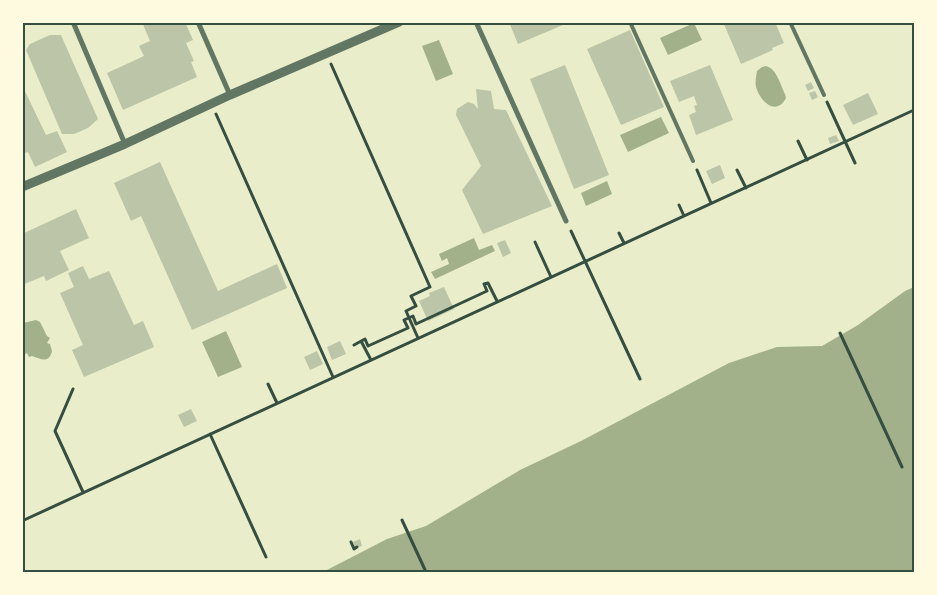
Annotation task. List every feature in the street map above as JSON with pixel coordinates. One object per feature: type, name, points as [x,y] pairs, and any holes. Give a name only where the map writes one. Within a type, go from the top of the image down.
[{"type":"street","points":[[73,22],[125,144]]},
{"type":"street","points":[[198,22],[230,96]]},
{"type":"street","points":[[22,187],[125,144],[398,22]]},
{"type":"street","points":[[476,22],[566,221]]},
{"type":"lane","points":[[630,22],[693,161]]},
{"type":"lane","points":[[790,22],[824,95]]},
{"type":"path","points":[[327,54],[430,287],[411,296],[416,306],[406,311],[418,338]]},
{"type":"path","points":[[824,95],[855,163]]},
{"type":"path","points":[[212,104],[333,377]]},
{"type":"path","points":[[22,520],[914,110]]},
{"type":"path","points":[[798,141],[808,160]]},
{"type":"path","points":[[693,161],[712,204]]},
{"type":"path","points":[[736,170],[746,188]]},
{"type":"path","points":[[679,205],[684,216]]},
{"type":"path","points":[[566,221],[640,379]]},
{"type":"path","points":[[620,233],[624,244]]},
{"type":"path","points":[[535,242],[550,277]]},
{"type":"path","points":[[354,345],[365,339],[368,346],[408,328],[404,320],[413,316],[416,324],[487,291],[484,284],[488,283],[497,301]]},
{"type":"path","points":[[840,333],[902,467]]},
{"type":"path","points":[[361,341],[371,360]]},
{"type":"path","points":[[268,384],[277,403]]},
{"type":"path","points":[[72,389],[55,432],[83,492]]},
{"type":"path","points":[[210,434],[266,557]]},
{"type":"path","points":[[402,520],[426,572]]},
{"type":"path","points":[[351,542],[356,548]]},
{"type":"shaded area","points":[[694,23],[702,40],[668,55],[660,38]]},
{"type":"shaded area","points":[[439,40],[453,74],[436,81],[422,46]]},
{"type":"shaded area","points":[[766,66],[776,74],[785,94],[786,98],[778,106],[773,107],[765,102],[756,87],[757,71]]},
{"type":"shaded area","points":[[661,117],[669,133],[628,152],[620,135]]},
{"type":"shaded area","points":[[607,181],[612,194],[586,206],[581,193]]},
{"type":"shaded area","points":[[474,238],[479,250],[492,245],[495,251],[435,279],[431,272],[449,264],[447,258],[442,261],[439,254]]},
{"type":"shaded area","points":[[914,287],[914,572],[323,572],[387,539],[426,526],[520,470],[581,441],[729,363],[777,347],[822,346],[858,325],[905,291]]},
{"type":"shaded area","points":[[36,320],[40,322],[50,338],[47,343],[50,344],[52,351],[47,359],[29,357],[27,353],[23,355],[23,323]]},
{"type":"shaded area","points":[[226,331],[242,367],[218,377],[202,342]]},
{"type":"building","points":[[142,22],[185,22],[193,40],[186,43],[194,61],[191,62],[197,77],[123,110],[107,73],[144,56],[139,46],[150,41]]},
{"type":"building","points":[[509,22],[570,22],[518,44]]},
{"type":"building","points":[[723,22],[775,22],[784,43],[741,64]]},
{"type":"building","points":[[630,30],[664,107],[621,125],[587,49]]},
{"type":"building","points":[[50,35],[61,35],[98,119],[88,128],[74,134],[62,134],[26,50],[30,44]]},
{"type":"building","points":[[565,65],[609,175],[574,189],[530,79]]},
{"type":"building","points":[[710,65],[733,120],[696,135],[689,115],[696,112],[694,106],[697,105],[694,96],[679,102],[670,81]]},
{"type":"building","points":[[811,82],[814,88],[808,91],[805,85]]},
{"type":"building","points":[[22,85],[46,135],[57,131],[67,152],[35,167],[28,152],[22,154]]},
{"type":"building","points":[[476,89],[491,91],[494,109],[506,110],[552,206],[483,234],[462,190],[481,166],[456,115],[457,109],[468,102],[474,104],[478,109]]},
{"type":"building","points":[[815,91],[818,97],[812,100],[809,93]]},
{"type":"building","points":[[868,93],[878,114],[853,125],[843,105]]},
{"type":"building","points":[[836,135],[839,141],[830,144],[828,138]]},
{"type":"building","points":[[160,162],[218,291],[277,264],[287,288],[192,330],[141,216],[131,221],[114,183]]},
{"type":"building","points":[[720,165],[725,178],[712,184],[706,171]]},
{"type":"building","points":[[76,209],[89,238],[60,251],[69,270],[46,281],[44,276],[22,285],[22,234]]},
{"type":"building","points":[[505,240],[511,253],[503,257],[497,243]]},
{"type":"building","points":[[83,266],[89,279],[109,271],[134,325],[143,321],[154,347],[84,377],[72,350],[83,345],[60,293],[74,287],[68,273]]},
{"type":"building","points":[[444,287],[454,309],[428,321],[419,301],[430,296],[429,293]]},
{"type":"building","points":[[340,341],[346,354],[332,360],[327,347]]},
{"type":"building","points":[[317,351],[323,364],[310,370],[304,357]]},
{"type":"building","points":[[191,409],[197,421],[184,427],[178,415]]},
{"type":"building","points":[[360,539],[362,546],[355,548],[353,542]]}]
